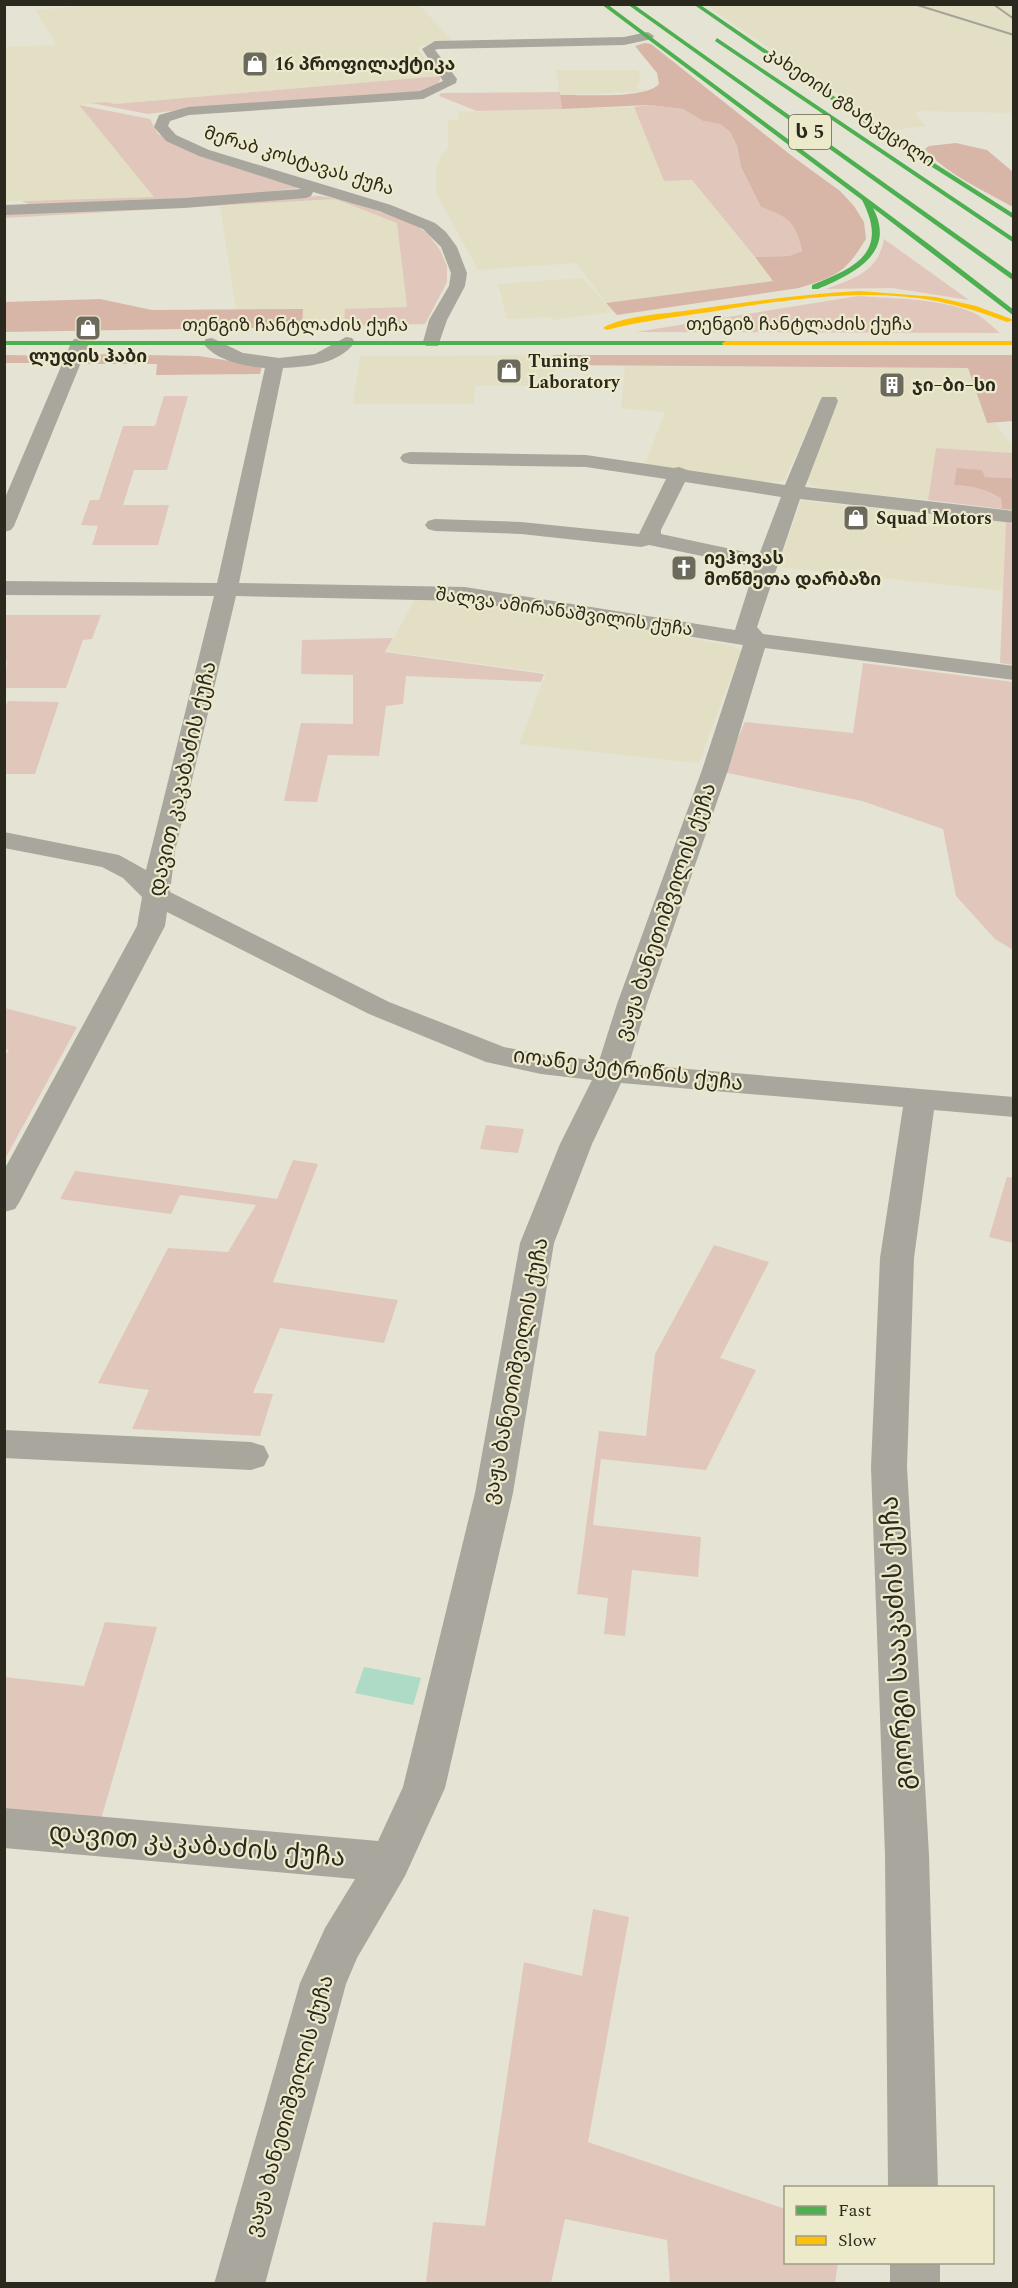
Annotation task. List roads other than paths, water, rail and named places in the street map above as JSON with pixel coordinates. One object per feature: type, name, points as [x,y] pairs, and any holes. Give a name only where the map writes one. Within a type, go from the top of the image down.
[{"type":"main road","points":[[603,4],[864,198],[1014,314]]},
{"type":"main road","points":[[628,4],[648,36]]},
{"type":"main road","name":"კახეთის გზატკეცილი","points":[[628,4],[1014,279]]},
{"type":"main road","name":"კახეთის გზატკეცილი","points":[[695,4],[950,178],[1014,217]]},
{"type":"main road","name":"კახეთის გზატკეცილი","points":[[703,30],[1014,239]]},
{"type":"main road","points":[[777,80],[862,117]]},
{"type":"main road","points":[[822,141],[838,180]]},
{"type":"main road","points":[[950,178],[1014,239]]},
{"type":"main road","name":"თენგიზ ჩანტლაძის ქუჩა","points":[[794,295],[839,278],[866,261],[874,248],[878,231],[877,217],[864,198]]},
{"type":"main road","name":"თენგიზ ჩანტლაძის ქუჩა","points":[[585,342],[594,334],[619,324],[794,295],[854,291],[906,295],[977,308],[1014,322]]},
{"type":"main road","name":"თენგიზ ჩანტლაძის ქუჩა","points":[[4,343],[1014,343]]},
{"type":"street","name":"მერაბ კოსტავას ქუჩა","points":[[432,342],[438,320],[456,286],[459,273],[449,247],[429,226],[385,208],[240,165],[182,144],[164,134],[161,122],[169,115],[188,111],[423,95],[449,83],[450,79],[428,49],[435,45],[624,41],[648,36]]},
{"type":"street","points":[[4,210],[184,203],[297,194],[319,189]]},
{"type":"street","points":[[212,343],[217,349],[234,357],[275,363],[322,357],[342,349],[346,342]]},
{"type":"street","points":[[4,526],[80,343]]},
{"type":"street","name":"დავით კაკაბაძის ქუჩა","points":[[8,1187],[151,926],[162,851],[227,590],[275,363]]},
{"type":"street","points":[[756,640],[745,628],[791,492],[829,401]]},
{"type":"street","points":[[410,458],[569,460],[679,473],[791,492],[1014,517]]},
{"type":"street","points":[[651,537],[650,530],[679,473]]},
{"type":"street","points":[[435,525],[521,528],[641,542],[651,537],[670,545],[766,563]]},
{"type":"street","name":"შალვა ამირანაშვილის ქუჩა","points":[[4,588],[396,591],[465,594],[756,640],[1014,673]]},
{"type":"street","name":"ვაჟა ბანეთიშვილის ქუჩა","points":[[239,2283],[323,1983],[341,1943],[390,1862],[424,1788],[489,1513],[537,1243],[576,1144],[611,1072],[632,1004],[715,770],[756,640]]},
{"type":"street","name":"იოანე პეტრიწის ქუჩა","points":[[4,840],[110,861],[133,873],[155,896],[379,1008],[497,1055],[541,1064],[611,1072],[1014,1107]]},
{"type":"street","name":"გიორგი სააკაძის ქუჩა","points":[[913,2186],[907,1855],[889,1467],[897,1258],[920,1100]]},
{"type":"street","points":[[4,1444],[251,1456]]},
{"type":"street","name":"დავით კაკაბაძის ქუჩა","points":[[4,1828],[390,1862]]},
{"type":"street","points":[[915,2264],[915,2283]]},
{"type":"railway","points":[[914,4],[1014,35]]},
{"type":"railway","points":[[993,4],[1014,19]]},
{"type":"place","name":"16 პროფილაქტიკა","points":[[255,64]]},
{"type":"place","name":"ლუდის ჰაბი","points":[[88,328]]},
{"type":"place","name":"Tuning Laboratory","points":[[509,371]]},
{"type":"place","name":"ჯი–ბი–სი","points":[[892,385]]},
{"type":"place","name":"Squad Motors","points":[[856,518]]},
{"type":"place","name":"იეჰოვას მოწმეთა დარბაზი","points":[[684,568]]}]
